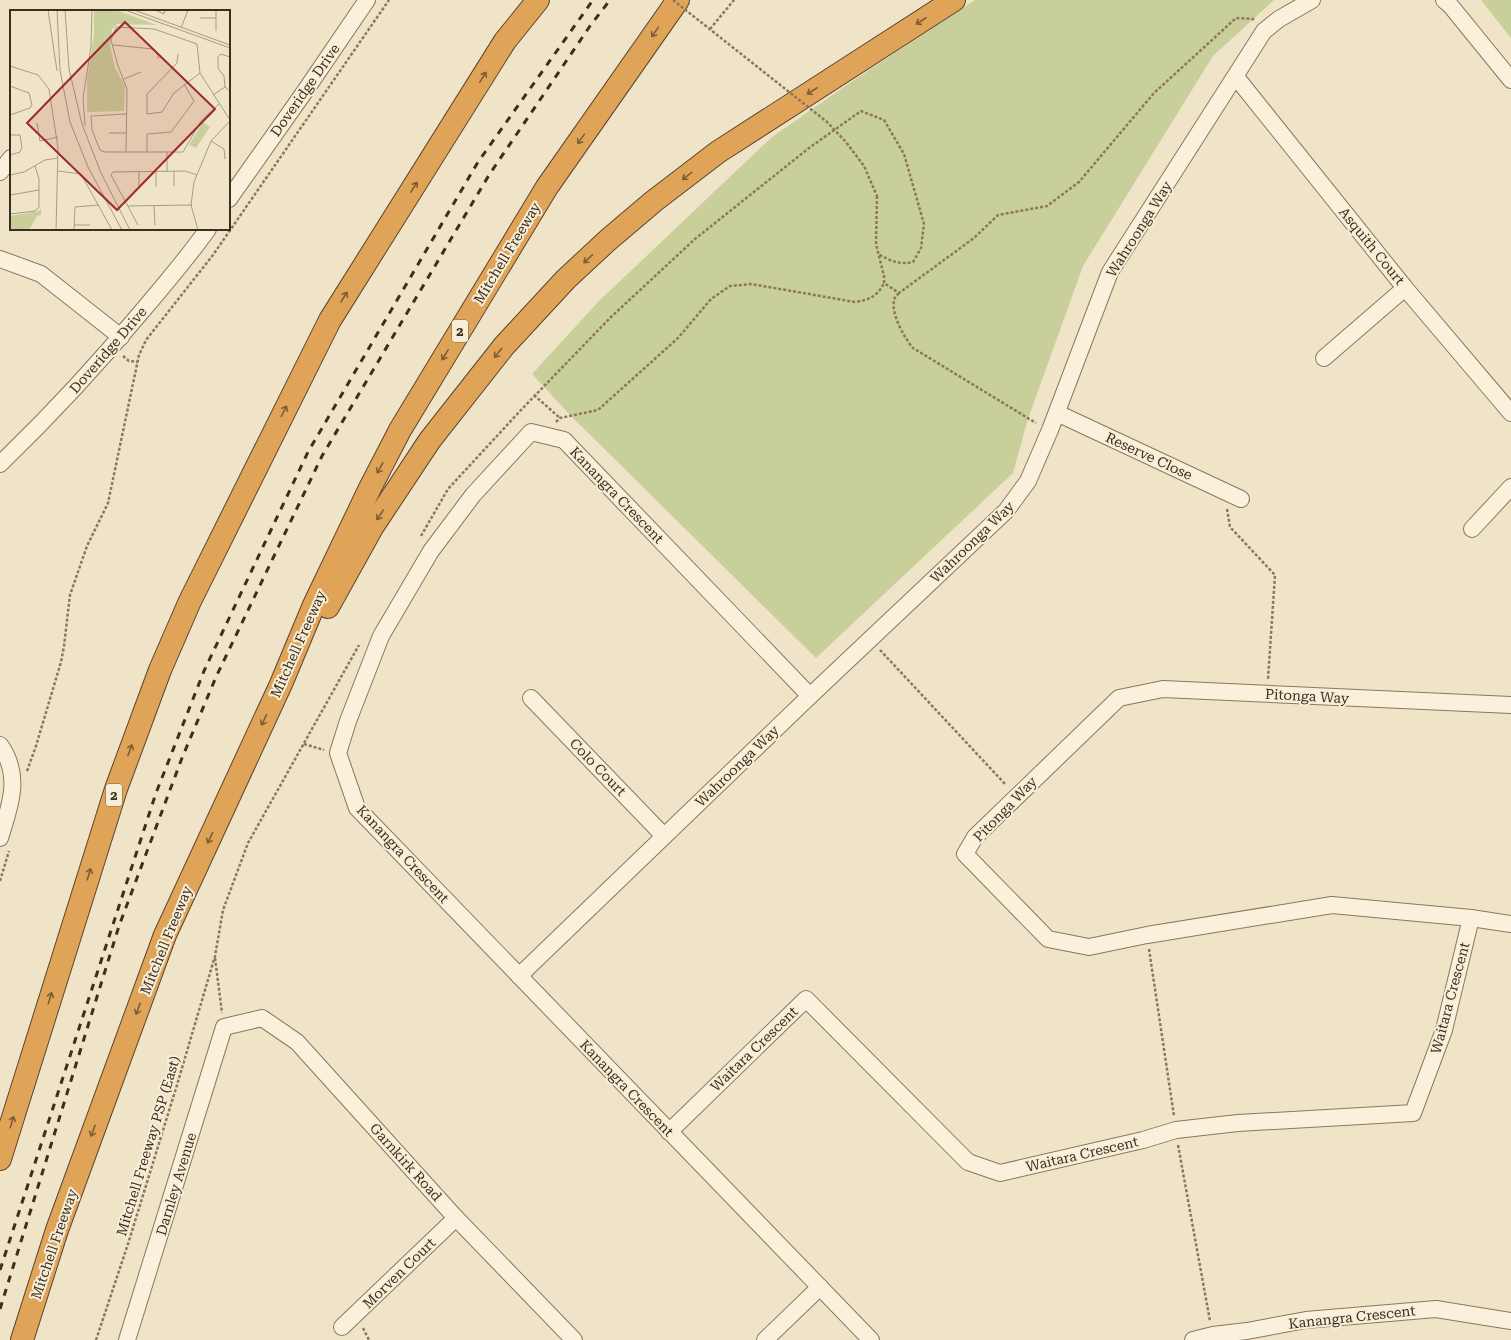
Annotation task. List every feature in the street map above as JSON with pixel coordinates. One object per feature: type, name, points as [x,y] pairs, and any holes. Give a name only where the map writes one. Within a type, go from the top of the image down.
[{"type":"highway","points":[[506,41],[530,0]]},
{"type":"highway","name":"2","points":[[0,1159],[116,789],[160,670],[190,601],[330,320],[506,41],[538,0]]},
{"type":"highway","name":"Mitchell Freeway","points":[[22,1340],[57,1230],[165,935],[281,684],[314,605],[370,488],[404,424],[547,187],[678,0]]},
{"type":"highway","points":[[281,684],[314,633],[373,526],[430,440],[504,346],[566,279],[608,240],[718,152],[954,0]]},
{"type":"street","name":"Doveridge Drive","points":[[230,198],[367,0]]},
{"type":"street","name":"Wahroonga Way","points":[[519,976],[869,639],[1006,511],[1028,481],[1057,413],[1110,272],[1264,31],[1279,19],[1312,0]]},
{"type":"street","points":[[1444,0],[1450,5],[1511,80]]},
{"type":"street","name":"Asquith Court","points":[[1236,77],[1406,288],[1511,413]]},
{"type":"street","points":[[0,172],[10,159]]},
{"type":"street","name":"Doveridge Drive","points":[[0,464],[41,424],[121,337],[190,255],[207,230]]},
{"type":"street","points":[[0,259],[41,274],[121,337]]},
{"type":"street","points":[[1324,358],[1406,288]]},
{"type":"street","name":"Reserve Close","points":[[1057,413],[1241,499]]},
{"type":"street","name":"Kanangra Crescent","points":[[810,696],[564,440],[531,432],[473,495],[431,551],[381,636],[348,722],[338,754],[357,808],[871,1340]]},
{"type":"street","points":[[1472,529],[1511,487]]},
{"type":"street","name":"Pitonga Way","points":[[1511,705],[1163,689],[1119,698],[975,836],[965,854],[1048,939],[1089,947],[1147,935],[1332,904],[1471,918],[1511,924]]},
{"type":"street","name":"Colo Court","points":[[532,698],[664,836]]},
{"type":"street","points":[[0,745],[7,758],[18,771],[13,789],[6,842]]},
{"type":"street","name":"Waitara Crescent","points":[[669,1132],[806,999],[968,1162],[1000,1173],[1143,1140],[1176,1130],[1238,1123],[1414,1113],[1444,1030],[1471,918]]},
{"type":"street","name":"Garnkirk Road","points":[[224,1027],[262,1018],[297,1042],[456,1218],[574,1340]]},
{"type":"street","name":"Darnley Avenue","points":[[127,1340],[224,1027]]},
{"type":"street","name":"Morven Court","points":[[342,1327],[456,1218]]},
{"type":"street","points":[[765,1340],[820,1287]]},
{"type":"street","name":"Kanangra Crescent","points":[[1193,1340],[1213,1335],[1247,1331],[1306,1320],[1436,1309],[1511,1321]]},
{"type":"path","points":[[18,771],[36,746],[61,662],[70,595],[87,546],[108,503],[142,347],[213,255],[389,0]]},
{"type":"path","points":[[547,436],[560,418],[598,410],[678,338],[711,299],[730,286],[751,284],[855,302],[871,298],[881,289],[884,283],[884,276],[876,244],[877,196],[864,166],[846,142],[827,122],[672,0]]},
{"type":"path","points":[[710,29],[734,0]]},
{"type":"path","points":[[1050,430],[1028,419],[914,348],[906,339],[894,312],[894,301],[899,293],[974,238],[998,215],[1047,206],[1080,182],[1154,93],[1236,18],[1253,19],[1264,31]]},
{"type":"path","points":[[861,111],[884,120],[904,154],[924,224],[921,248],[914,262],[903,264],[888,260],[878,254]]},
{"type":"path","points":[[884,283],[899,293]]},
{"type":"path","points":[[534,396],[560,418]]},
{"type":"path","points":[[1224,491],[1230,527],[1275,575],[1267,694]]},
{"type":"path","points":[[869,639],[1016,796]]},
{"type":"path","points":[[304,744],[338,754]]},
{"type":"path","points":[[0,881],[6,842]]},
{"type":"path","name":"Mitchell Freeway PSP (East)","points":[[96,1340],[138,1213],[215,956],[224,1027]]},
{"type":"green space","points":[[975,0],[1274,0],[1213,56],[1083,266],[1028,419],[1013,473],[816,658],[571,416],[532,374],[599,301],[772,137],[851,82]]},
{"type":"green space","points":[[1481,0],[1511,0],[1511,38]]},
{"type":"railway","points":[[0,1270],[156,793],[204,671],[308,452],[478,162],[593,0]]},
{"type":"railway","points":[[0,1309],[119,926],[182,758],[216,677],[322,456],[489,175],[590,26],[610,0]]}]
